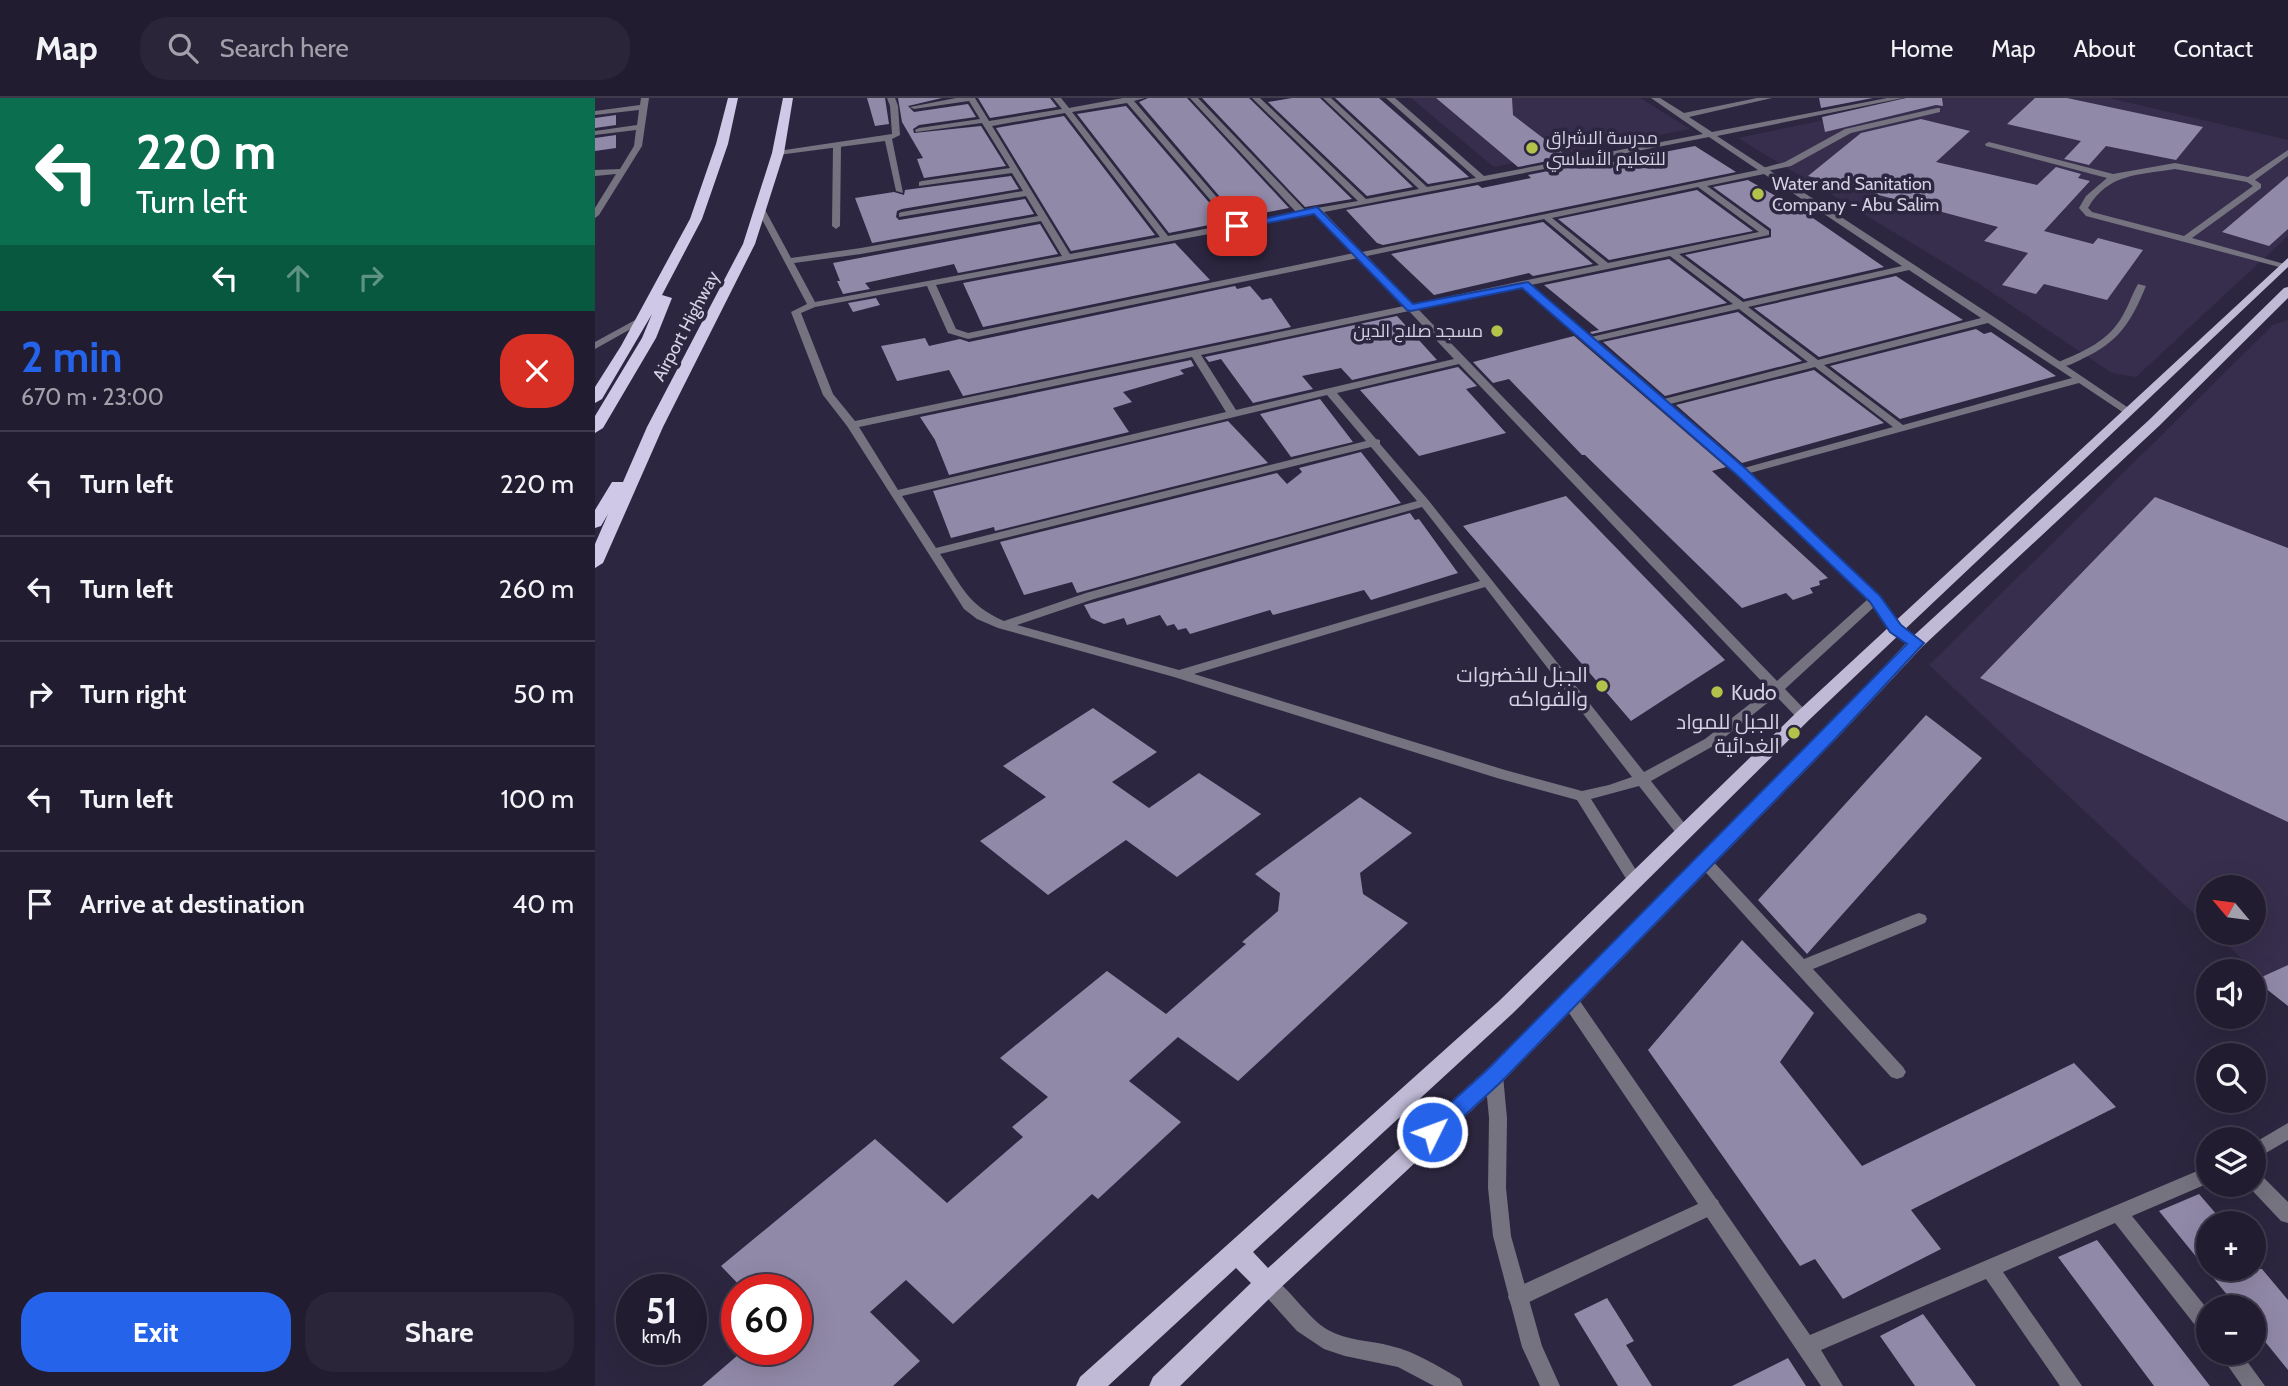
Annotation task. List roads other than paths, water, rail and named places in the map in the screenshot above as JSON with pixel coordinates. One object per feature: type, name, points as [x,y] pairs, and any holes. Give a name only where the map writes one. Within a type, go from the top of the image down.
[{"type":"highway","name":"Airport Highway","points":[[595,399],[696,219],[722,144],[733,98]]},
{"type":"highway","name":"Airport Highway","points":[[595,563],[655,427],[732,280],[778,153],[788,98]]},
{"type":"highway","points":[[595,428],[649,338],[696,219]]},
{"type":"highway","points":[[595,523],[655,427]]},
{"type":"main road","points":[[1089,1386],[1505,1008],[1895,628],[2286,263]]},
{"type":"main road","points":[[1162,1386],[1267,1283],[1494,1076],[1916,643],[2154,423],[2288,291]]},
{"type":"main road","points":[[2265,314],[2288,310]]},
{"type":"main road","points":[[1236,1250],[1267,1283]]},
{"type":"street","points":[[778,153],[896,135],[891,98]]},
{"type":"street","points":[[914,107],[971,98],[1067,256]]},
{"type":"street","points":[[1057,98],[1166,239]]},
{"type":"street","points":[[919,130],[1141,98]]},
{"type":"street","points":[[1194,98],[1303,214]]},
{"type":"street","points":[[1259,98],[1364,202]]},
{"type":"street","points":[[1327,98],[1425,190]]},
{"type":"street","points":[[1390,98],[1482,178]]},
{"type":"street","points":[[1655,98],[2129,411]]},
{"type":"street","points":[[1683,116],[1768,98]]},
{"type":"street","points":[[1875,599],[1777,689],[1710,742],[1642,779],[1611,790],[1582,796],[982,617],[968,606],[852,425],[828,395],[796,312],[812,305],[1303,214],[1893,98]]},
{"type":"street","points":[[1128,99],[1237,226]]},
{"type":"street","points":[[595,113],[644,102],[638,146],[597,210]]},
{"type":"street","points":[[932,284],[952,331],[968,336],[1764,170],[1788,164],[1849,131],[1937,110]]},
{"type":"street","points":[[595,133],[642,127]]},
{"type":"street","points":[[888,138],[899,191]]},
{"type":"street","points":[[1989,144],[2113,177],[2175,166],[2250,180],[2258,186],[2187,238]]},
{"type":"street","points":[[836,226],[837,145]]},
{"type":"street","points":[[2250,180],[2288,152]]},
{"type":"street","points":[[922,184],[1016,170]]},
{"type":"street","points":[[595,173],[624,171]]},
{"type":"street","points":[[2113,177],[2089,198],[2083,208],[2089,214],[2286,263]]},
{"type":"street","points":[[852,425],[1766,233],[1699,184]]},
{"type":"street","points":[[902,215],[1027,193]]},
{"type":"street","points":[[760,208],[812,305]]},
{"type":"street","points":[[1317,210],[1803,716]]},
{"type":"street","points":[[1546,217],[1607,267]]},
{"type":"street","points":[[788,261],[861,251],[1042,218]]},
{"type":"street","points":[[1671,252],[1899,427]]},
{"type":"street","points":[[1590,340],[1910,267]]},
{"type":"street","points":[[1524,284],[1742,472],[1875,599],[1895,628],[1916,643]]},
{"type":"street","points":[[2060,365],[2093,352],[2121,329],[2140,286]]},
{"type":"street","points":[[1662,403],[1991,318]]},
{"type":"street","points":[[595,346],[640,321]]},
{"type":"street","points":[[1194,352],[1232,413]]},
{"type":"street","points":[[895,494],[1461,360]]},
{"type":"street","points":[[1742,472],[2081,379]]},
{"type":"street","points":[[1329,390],[1376,442],[1425,503],[1683,833]]},
{"type":"street","points":[[935,552],[1376,442]]},
{"type":"street","points":[[1003,625],[1090,596],[1425,503]]},
{"type":"street","points":[[1179,674],[1486,583]]},
{"type":"street","points":[[1582,796],[1635,880]]},
{"type":"street","points":[[1704,861],[1897,1072]]},
{"type":"street","points":[[1801,967],[1919,919]]},
{"type":"street","points":[[1569,999],[1833,1386]]},
{"type":"street","points":[[1494,1076],[1498,1118],[1497,1188],[1502,1236],[1532,1347],[1550,1386]]},
{"type":"street","points":[[2266,1145],[2288,1131]]},
{"type":"street","points":[[1808,1346],[2196,1180]]},
{"type":"street","points":[[2266,1192],[2288,1215]]},
{"type":"street","points":[[1518,1297],[1711,1206]]},
{"type":"street","points":[[2118,1213],[2196,1311]]},
{"type":"street","points":[[1989,1268],[2072,1386]]},
{"type":"street","points":[[1267,1283],[1301,1322],[1331,1342],[1348,1348],[1390,1355],[1425,1369],[1453,1386]]},
{"type":"street","points":[[2238,1365],[2255,1386]]},
{"type":"place","name":"مدرسة الاشراق للتعليم الأساسي","points":[[1532,148]]},
{"type":"place","name":"Water and Sanitation Company - Abu Salim","points":[[1758,194]]},
{"type":"place","name":"مسجد صلاح الدين","points":[[1497,331]]},
{"type":"place","name":"الجبل للخضروات والفواكه","points":[[1602,686]]},
{"type":"place","name":"Kudo","points":[[1717,692]]},
{"type":"place","name":"الجبل للمواد الغدائية","points":[[1794,733]]}]
